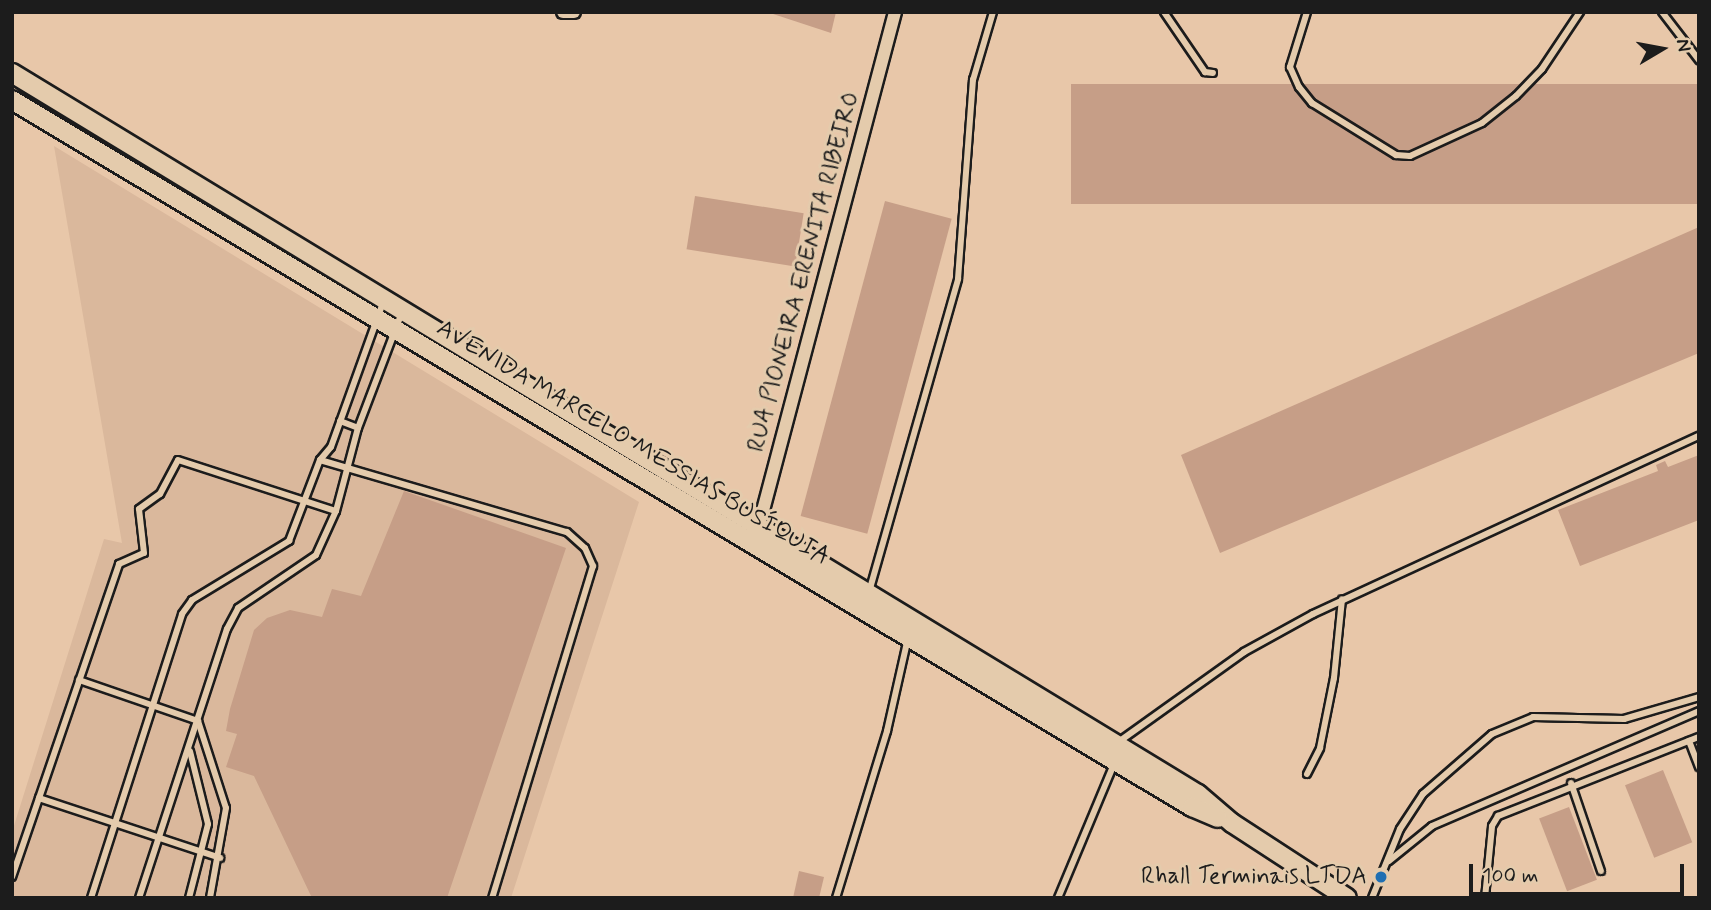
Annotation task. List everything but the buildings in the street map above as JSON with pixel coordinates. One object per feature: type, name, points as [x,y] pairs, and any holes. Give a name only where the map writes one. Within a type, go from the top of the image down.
[{"type":"street","points":[[563,12],[573,12]]},
{"type":"street","name":"RUA PIONEIRA ERENITA RIBEIRO","points":[[754,543],[895,12]]},
{"type":"street","name":"AVENIDA MARCELO MESSIAS BUSÍQUIA","points":[[12,73],[869,592],[911,628]]},
{"type":"street","name":"AVENIDA MARCELO MESSIAS BUSÍQUIA","points":[[12,100],[754,543],[911,628],[1116,753],[1192,807],[1231,822],[1347,898]]},
{"type":"lane","points":[[869,592],[958,279],[973,80],[993,12]]},
{"type":"lane","points":[[1164,12],[1205,72],[1213,73]]},
{"type":"lane","points":[[1307,12],[1290,67],[1299,87],[1322,109],[1396,155],[1410,156],[1482,123],[1516,96],[1542,69],[1580,12]]},
{"type":"lane","points":[[1662,12],[1699,60]]},
{"type":"lane","points":[[91,898],[114,821],[187,607],[289,541],[320,460],[340,421],[384,298]]},
{"type":"lane","points":[[139,898],[238,608],[316,555],[337,511],[358,428],[403,309]]},
{"type":"lane","points":[[340,421],[358,428]]},
{"type":"lane","points":[[1058,898],[1116,753],[1244,652],[1342,599],[1699,436]]},
{"type":"lane","points":[[12,877],[119,564],[145,553],[139,509],[160,494],[178,460],[337,511]]},
{"type":"lane","points":[[320,460],[348,465],[566,532],[584,548],[593,566],[492,898]]},
{"type":"lane","points":[[1307,774],[1320,748],[1334,678],[1342,599]]},
{"type":"lane","points":[[836,898],[887,731],[911,628]]},
{"type":"lane","points":[[79,680],[198,721]]},
{"type":"lane","points":[[1372,898],[1400,829],[1423,794],[1492,734],[1533,717],[1624,719],[1699,697]]},
{"type":"lane","points":[[1387,862],[1432,825],[1699,711]]},
{"type":"lane","points":[[198,721],[226,808],[220,858],[211,898]]},
{"type":"lane","points":[[1485,898],[1492,826],[1498,816],[1572,783],[1699,737]]},
{"type":"lane","points":[[1689,741],[1699,767]]},
{"type":"lane","points":[[189,749],[208,824],[189,898]]},
{"type":"lane","points":[[1572,783],[1601,871]]},
{"type":"lane","points":[[38,798],[220,858]]},
{"type":"shaded area","points":[[54,146],[639,502],[511,898],[12,898],[12,832],[104,539],[122,543]]},
{"type":"place","name":"Rhall Terminais LTDA","points":[[1381,877]]}]
